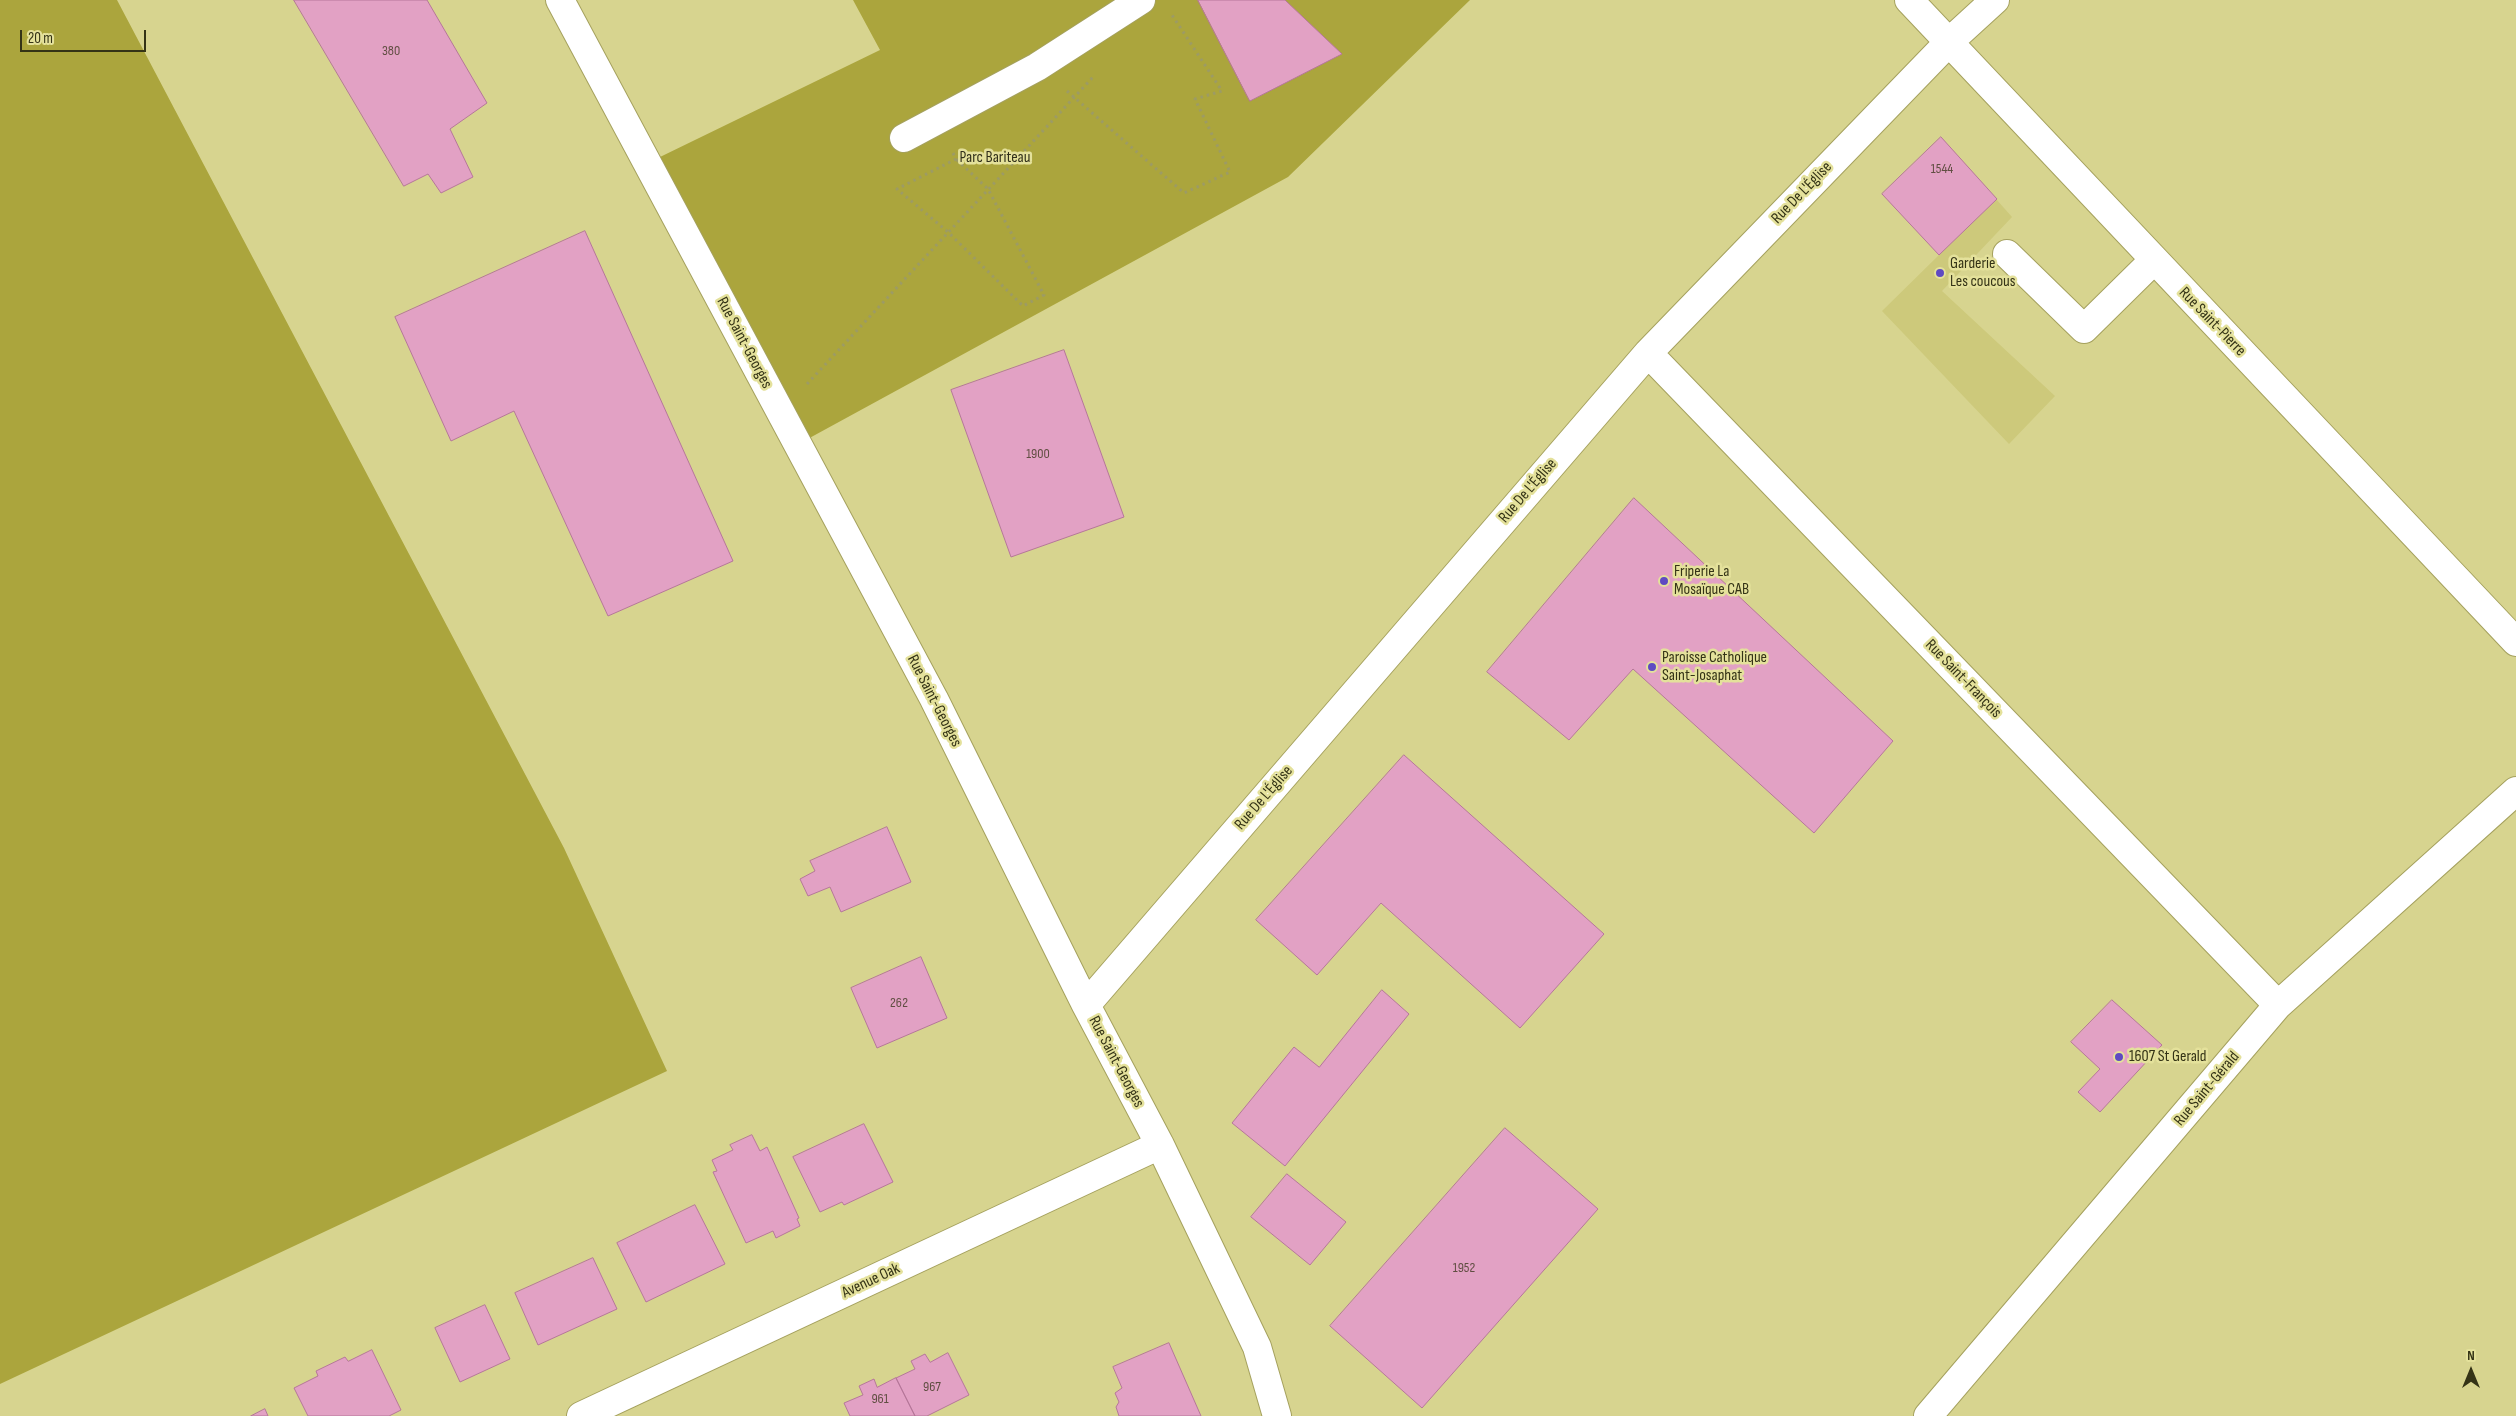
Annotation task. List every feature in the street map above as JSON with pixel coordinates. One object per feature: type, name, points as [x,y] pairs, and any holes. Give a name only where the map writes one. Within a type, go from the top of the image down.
[{"type":"street","name":"Rue Saint-Georges","points":[[560,0],[934,699],[1086,1005],[1160,1145],[1257,1348],[1277,1416]]},
{"type":"street","points":[[904,138],[1037,67],[1141,0]]},
{"type":"street","name":"Rue Saint-Pierre","points":[[1909,0],[2516,642]]},
{"type":"street","name":"Rue De L'Église","points":[[1086,1005],[1648,353],[1948,42],[1995,0]]},
{"type":"street","points":[[2007,254],[2084,329],[2154,260]]},
{"type":"street","name":"Rue Saint-François","points":[[1648,353],[2278,1005]]},
{"type":"street","name":"Rue Saint-Gérald","points":[[1928,1416],[2278,1005],[2516,791]]},
{"type":"street","name":"Avenue Oak","points":[[581,1416],[1160,1145]]},
{"type":"path","points":[[1037,67],[1184,194],[1230,172],[1195,99],[1222,91],[1168,10]]},
{"type":"path","points":[[775,400],[806,385],[1095,75]]},
{"type":"path","points":[[936,122],[956,159],[988,189],[1044,295],[1023,306],[948,232],[898,188],[956,159]]},
{"type":"shaded area","name":"Garderie Les coucous","points":[[1941,137],[2012,217],[1942,291],[2055,396],[2009,444],[1882,311],[1939,255],[1882,194]]},
{"type":"green space","points":[[0,0],[117,0],[564,848],[667,1071],[0,1384]]},
{"type":"green space","name":"Parc Bariteau","points":[[853,0],[1470,0],[1288,177],[804,441],[660,157],[880,50]]},
{"type":"building","points":[[294,0],[427,0],[487,103],[450,129],[473,177],[441,193],[428,174],[404,186]]},
{"type":"building","points":[[1198,0],[1285,0],[1342,54],[1250,101]]},
{"type":"building","points":[[1941,137],[1997,199],[1939,255],[1882,194]]},
{"type":"building","points":[[585,231],[733,561],[608,616],[514,411],[451,441],[395,317]]},
{"type":"building","points":[[1064,350],[1124,517],[1011,557],[951,390]]},
{"type":"building","name":"Paroisse Catholique Saint-Josaphat","points":[[1634,498],[1893,741],[1814,833],[1633,669],[1569,740],[1487,672]]},
{"type":"building","points":[[1404,755],[1604,934],[1520,1028],[1381,903],[1317,975],[1256,920]]},
{"type":"building","points":[[887,827],[911,882],[841,912],[830,887],[808,896],[800,879],[815,871],[810,861]]},
{"type":"building","points":[[921,957],[947,1018],[877,1048],[851,988]]},
{"type":"building","points":[[1382,990],[1409,1014],[1285,1166],[1232,1123],[1294,1047],[1319,1067]]},
{"type":"building","name":"1607 St Gerald","points":[[2112,1000],[2162,1045],[2100,1112],[2078,1092],[2100,1069],[2071,1042]]},
{"type":"building","points":[[864,1124],[893,1182],[844,1205],[842,1202],[820,1212],[793,1157]]},
{"type":"building","points":[[1505,1128],[1598,1209],[1422,1408],[1330,1326]]},
{"type":"building","points":[[752,1135],[760,1151],[767,1147],[799,1218],[797,1219],[800,1226],[776,1238],[773,1231],[746,1243],[713,1172],[717,1171],[712,1160],[733,1150],[730,1145]]},
{"type":"building","points":[[1287,1174],[1346,1222],[1310,1265],[1251,1217]]},
{"type":"building","points":[[695,1205],[725,1264],[646,1302],[617,1243]]},
{"type":"building","points":[[593,1258],[617,1309],[538,1345],[515,1293]]},
{"type":"building","points":[[485,1305],[510,1359],[460,1382],[435,1328]]},
{"type":"building","points":[[1169,1343],[1201,1416],[1119,1416],[1116,1407],[1119,1402],[1115,1393],[1122,1388],[1113,1367]]},
{"type":"building","points":[[372,1350],[401,1410],[389,1416],[308,1416],[294,1388],[318,1376],[316,1371],[345,1357],[348,1361]]},
{"type":"building","points":[[948,1353],[969,1395],[927,1416],[915,1416],[896,1378],[915,1369],[911,1361],[925,1354],[930,1362]]},
{"type":"building","points":[[896,1378],[915,1416],[850,1416],[844,1403],[863,1395],[859,1386],[874,1379],[877,1387]]},
{"type":"building","points":[[265,1409],[268,1416],[251,1416]]},
{"type":"place","name":"Garderie Les coucous","points":[[1940,273]]},
{"type":"place","name":"Friperie La Mosaïque CAB","points":[[1664,581]]},
{"type":"place","name":"Paroisse Catholique Saint-Josaphat","points":[[1652,667]]},
{"type":"place","name":"1607 St Gerald","points":[[2119,1057]]}]
